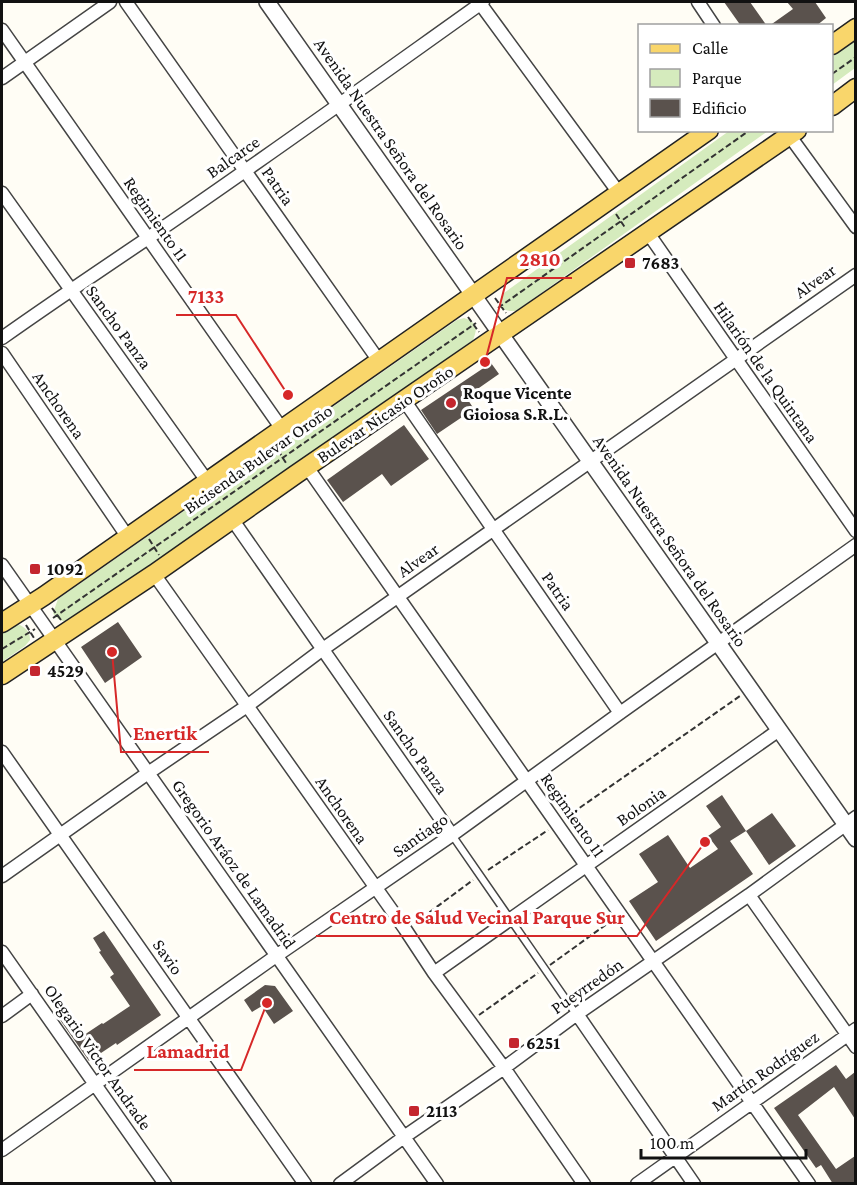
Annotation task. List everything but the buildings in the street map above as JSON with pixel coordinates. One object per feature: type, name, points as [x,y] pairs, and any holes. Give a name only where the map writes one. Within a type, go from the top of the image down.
[{"type":"main road","points":[[833,44],[855,28]]},
{"type":"main road","points":[[833,104],[855,88]]},
{"type":"main road","points":[[2,623],[706,132]]},
{"type":"main road","name":"Bulevar Nicasio Oroño","points":[[2,675],[160,569],[793,133]]},
{"type":"street","points":[[2,78],[110,2]]},
{"type":"street","name":"Patria","points":[[126,2],[379,361]]},
{"type":"street","name":"Avenida Nuestra Señora del Rosario","points":[[267,2],[717,643],[779,730],[850,821],[855,839]]},
{"type":"street","points":[[481,2],[613,198]]},
{"type":"street","name":"Balcarce","points":[[2,338],[245,171],[481,2]]},
{"type":"street","points":[[698,2],[713,24]]},
{"type":"street","name":"Regimiento 11","points":[[2,30],[148,238],[276,433]]},
{"type":"street","points":[[793,133],[855,227]]},
{"type":"street","name":"Sancho Panza","points":[[2,193],[207,481]]},
{"type":"street","name":"Hilarión de la Quintana","points":[[641,237],[735,359],[855,531]]},
{"type":"street","name":"Alvear","points":[[2,876],[148,772],[247,706],[323,649],[855,275]]},
{"type":"street","name":"Anchorena","points":[[2,353],[134,532]]},
{"type":"street","name":"Patria","points":[[404,400],[620,713]]},
{"type":"street","name":"Regimiento 11","points":[[301,471],[398,596],[809,1184]]},
{"type":"street","name":"Sancho Panza","points":[[232,519],[452,835]]},
{"type":"street","name":"Santiago","points":[[2,1150],[276,956],[376,889],[855,544]]},
{"type":"street","name":"Gregorio Aráoz de Lamadrid","points":[[2,565],[437,1184]]},
{"type":"street","name":"Anchorena","points":[[160,569],[247,706],[584,1184]]},
{"type":"street","name":"Bolonia","points":[[434,973],[779,730]]},
{"type":"street","name":"Savio","points":[[2,752],[305,1184]]},
{"type":"street","name":"Pueyrredón","points":[[340,1184],[850,821]]},
{"type":"street","points":[[749,895],[851,1032],[855,1047]]},
{"type":"street","name":"Olegario Victor Andrade","points":[[2,952],[163,1180]]},
{"type":"street","points":[[2,1016],[32,994]]},
{"type":"street","name":"Sancho Panza","points":[[577,1014],[694,1184]]},
{"type":"street","name":"Martín Rodríguez","points":[[637,1184],[851,1032]]},
{"type":"street","points":[[149,1184],[163,1180]]},
{"type":"lane","name":"Sancho Panza","points":[[452,835],[577,1014]]},
{"type":"path","points":[[833,73],[855,57]]},
{"type":"path","points":[[501,306],[747,132]]},
{"type":"path","points":[[613,198],[621,221],[641,237]]},
{"type":"path","points":[[473,295],[501,306],[501,334],[474,325],[473,295]]},
{"type":"path","name":"Bicisenda Bulevar Oroño","points":[[57,615],[474,325]]},
{"type":"path","points":[[276,433],[283,458],[301,471]]},
{"type":"path","points":[[134,532],[155,548],[160,569]]},
{"type":"path","points":[[30,605],[57,615],[55,640],[30,632],[30,605]]},
{"type":"path","points":[[2,650],[30,632]]},
{"type":"path","points":[[405,930],[480,875],[750,689]]},
{"type":"green space","points":[[855,39],[855,68],[833,84],[833,56]]},
{"type":"green space","points":[[728,132],[767,132],[516,311],[501,307],[500,301],[504,293]]},
{"type":"green space","points":[[464,318],[472,321],[475,326],[476,332],[473,340],[73,622],[66,622],[55,616],[53,613],[58,599],[457,320]]},
{"type":"green space","points":[[20,625],[28,631],[30,640],[2,662],[2,634],[13,626]]},
{"type":"place","name":"7683","points":[[630,263]]},
{"type":"place","name":"2810","points":[[485,362]]},
{"type":"place","name":"7133","points":[[288,395]]},
{"type":"place","name":"Roque Vicente Gioiosa S.R.L.","points":[[451,403]]},
{"type":"place","name":"1092","points":[[35,569]]},
{"type":"place","name":"Enertik","points":[[112,652]]},
{"type":"place","name":"4529","points":[[35,671]]},
{"type":"place","name":"Centro de Salud Vecinal Parque Sur","points":[[705,842]]},
{"type":"place","name":"Lamadrid","points":[[267,1003]]},
{"type":"place","name":"6251","points":[[514,1043]]},
{"type":"place","name":"2113","points":[[414,1111]]}]
